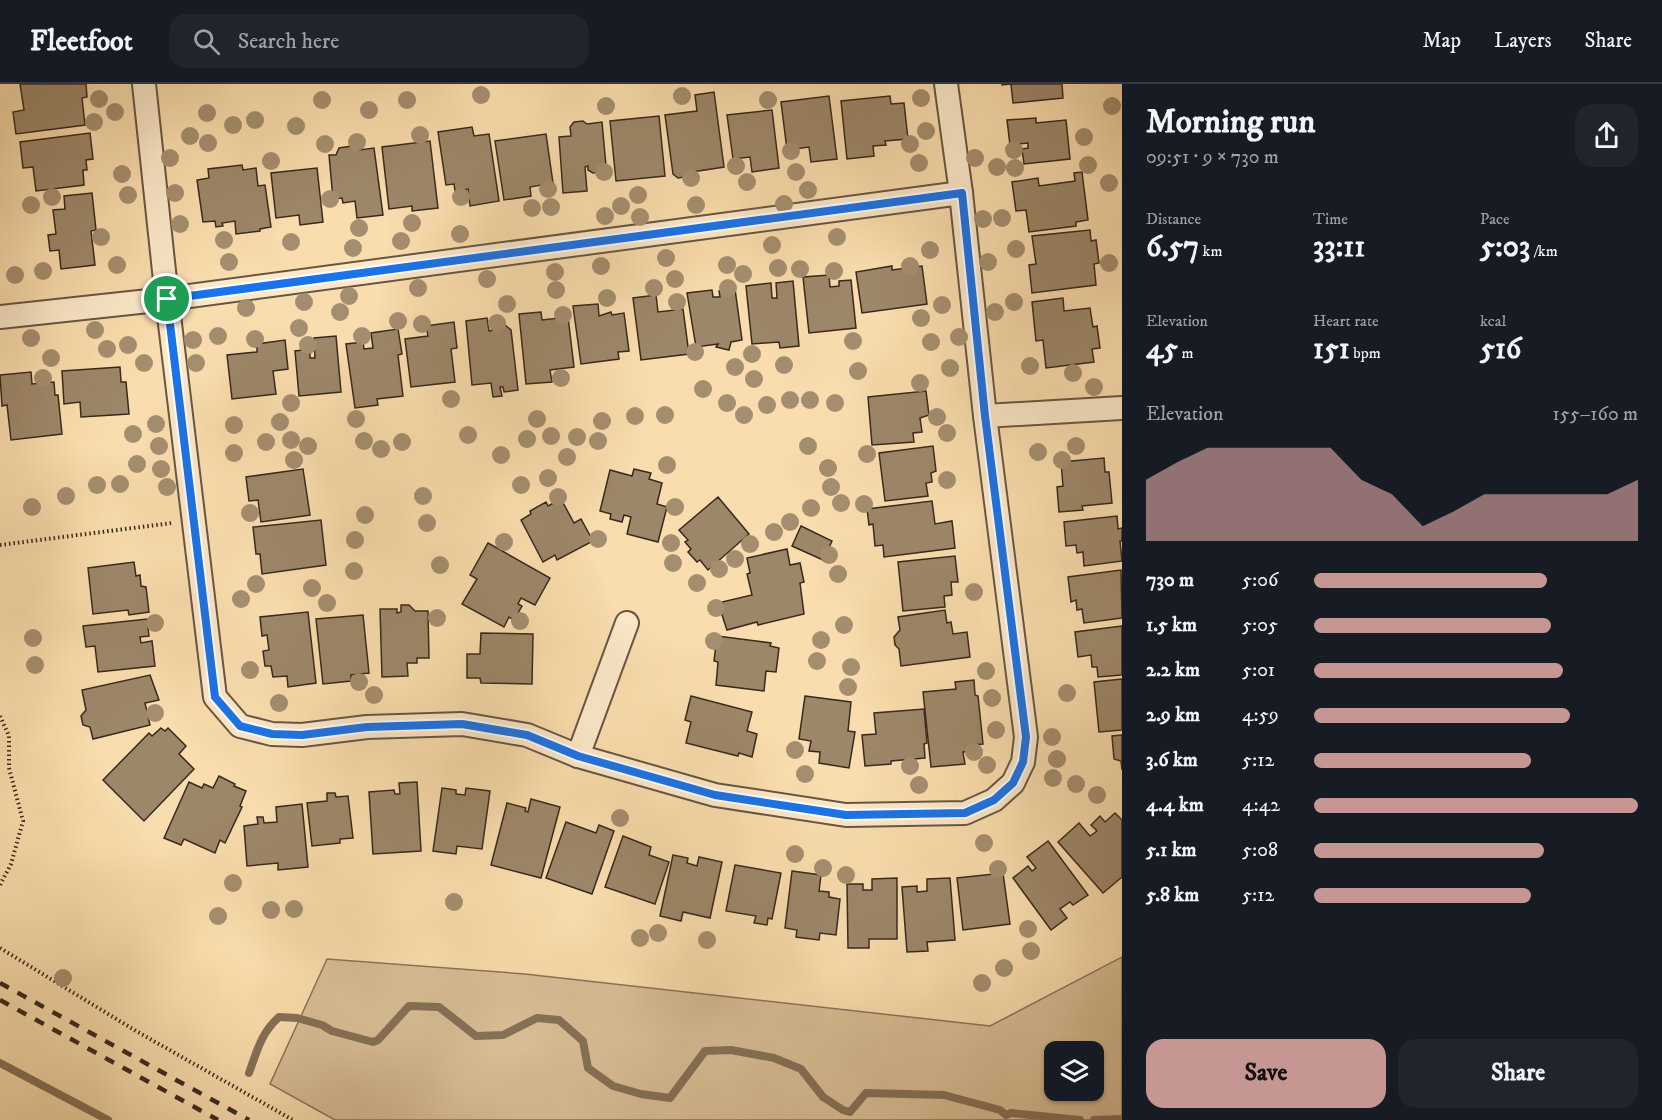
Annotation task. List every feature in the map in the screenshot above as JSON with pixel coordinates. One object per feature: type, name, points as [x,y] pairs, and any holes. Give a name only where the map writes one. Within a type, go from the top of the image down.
[{"type":"street","points":[[144,84],[167,299],[215,697],[240,726],[272,734],[302,735],[367,727],[462,724],[527,735],[578,756],[715,795],[846,815],[965,813],[994,800],[1013,783],[1023,762],[1026,737],[985,416],[962,193],[946,84]]},
{"type":"street","points":[[0,317],[167,299],[962,193]]},
{"type":"street","points":[[985,416],[1122,408]]},
{"type":"street","points":[[578,756],[627,623]]},
{"type":"path","points":[[0,545],[194,520]]},
{"type":"path","points":[[0,716],[9,736],[9,768],[23,821],[11,864],[0,885]]},
{"type":"path","points":[[0,948],[136,1030],[293,1120]]},
{"type":"shaded area","points":[[1122,957],[1122,1120],[335,1120],[270,1084],[327,959],[525,974],[990,1026]]},
{"type":"building","points":[[20,84],[86,84],[87,97],[82,98],[85,125],[16,134],[13,112],[24,110]]},
{"type":"building","points":[[1011,84],[1062,84],[1063,98],[1013,103]]},
{"type":"building","points":[[714,92],[724,167],[692,172],[690,176],[678,178],[673,174],[665,115],[697,111],[695,95]]},
{"type":"building","points":[[829,96],[837,159],[811,162],[809,147],[787,150],[781,102]]},
{"type":"building","points":[[890,96],[891,104],[904,103],[908,139],[885,141],[886,145],[873,146],[874,156],[847,159],[841,101]]},
{"type":"building","points":[[772,110],[779,168],[752,172],[750,157],[733,159],[727,115]]},
{"type":"building","points":[[659,116],[665,176],[616,181],[610,121]]},
{"type":"building","points":[[1036,118],[1036,123],[1066,120],[1070,159],[1024,164],[1022,149],[1028,148],[1028,143],[1010,145],[1007,120]]},
{"type":"building","points":[[583,121],[587,124],[602,122],[606,166],[604,171],[593,173],[588,170],[588,166],[585,167],[587,191],[563,193],[559,137],[571,136],[570,127],[574,122]]},
{"type":"building","points":[[472,127],[474,136],[489,134],[499,201],[470,206],[468,189],[455,191],[454,184],[446,185],[438,132]]},
{"type":"building","points":[[90,133],[93,159],[86,160],[87,170],[83,170],[84,185],[36,191],[33,167],[23,168],[20,142]]},
{"type":"building","points":[[546,134],[553,183],[530,187],[531,196],[504,200],[495,141]]},
{"type":"building","points":[[430,141],[438,208],[412,211],[412,206],[389,209],[382,147]]},
{"type":"building","points":[[352,146],[359,150],[374,148],[383,215],[357,218],[355,201],[343,203],[342,198],[333,199],[329,155],[336,155],[339,148]]},
{"type":"building","points":[[242,165],[243,170],[256,168],[258,186],[265,185],[271,227],[236,234],[235,221],[222,223],[223,226],[216,227],[215,221],[203,222],[197,180],[209,178],[208,169]]},
{"type":"building","points":[[317,168],[323,222],[300,225],[299,215],[276,218],[271,173]]},
{"type":"building","points":[[1082,172],[1088,220],[1076,222],[1076,226],[1029,232],[1026,210],[1016,211],[1012,182],[1038,178],[1039,186],[1075,181],[1074,173]]},
{"type":"building","points":[[92,193],[96,230],[91,231],[95,265],[61,269],[59,250],[50,251],[48,235],[56,234],[53,210],[65,209],[64,196]]},
{"type":"building","points":[[1090,230],[1091,241],[1096,240],[1099,263],[1094,264],[1096,285],[1032,293],[1029,265],[1036,264],[1032,236]]},
{"type":"building","points":[[892,266],[892,270],[922,266],[927,304],[862,313],[856,272]]},
{"type":"building","points":[[829,275],[830,287],[839,286],[839,281],[851,280],[856,328],[809,333],[803,277]]},
{"type":"building","points":[[793,281],[799,346],[780,348],[779,342],[752,344],[746,286],[771,283],[772,298],[777,298],[776,283]]},
{"type":"building","points":[[735,289],[742,340],[731,342],[729,350],[716,347],[718,344],[696,347],[687,293],[712,290],[713,297],[720,297],[719,291]]},
{"type":"building","points":[[656,295],[658,312],[683,309],[689,354],[641,360],[633,298]]},
{"type":"building","points":[[1063,298],[1064,311],[1090,308],[1093,327],[1097,326],[1100,348],[1092,349],[1094,362],[1046,368],[1043,340],[1036,341],[1032,302]]},
{"type":"building","points":[[598,304],[599,316],[611,312],[612,315],[624,313],[629,351],[618,352],[619,359],[581,364],[573,306]]},
{"type":"building","points":[[541,312],[542,320],[568,317],[574,367],[550,370],[552,382],[526,384],[519,314]]},
{"type":"building","points":[[487,318],[489,331],[495,330],[497,325],[504,324],[511,330],[518,390],[504,392],[503,387],[500,387],[502,396],[493,397],[491,383],[472,385],[466,321]]},
{"type":"building","points":[[454,322],[457,348],[451,349],[455,382],[411,387],[405,339],[428,336],[426,326]]},
{"type":"building","points":[[398,329],[402,354],[398,355],[403,396],[377,399],[378,405],[355,408],[346,344],[363,342],[364,349],[373,348],[371,333]]},
{"type":"building","points":[[336,336],[341,392],[299,396],[295,351],[310,349],[310,358],[315,358],[314,338]]},
{"type":"building","points":[[285,340],[288,369],[273,371],[276,394],[232,399],[227,355],[257,352],[257,344]]},
{"type":"building","points":[[120,367],[121,382],[126,382],[129,414],[81,417],[80,402],[64,404],[62,371]]},
{"type":"building","points":[[31,372],[32,384],[54,382],[55,395],[58,395],[62,434],[11,440],[7,405],[2,406],[0,375]]},
{"type":"building","points":[[926,391],[929,415],[920,418],[922,432],[913,433],[914,442],[872,445],[868,397]]},
{"type":"building","points":[[933,446],[936,471],[931,473],[932,482],[926,483],[928,496],[885,501],[879,453]]},
{"type":"building","points":[[1104,458],[1105,472],[1109,472],[1112,503],[1082,506],[1083,510],[1059,512],[1057,487],[1063,486],[1061,462]]},
{"type":"building","points":[[303,469],[310,515],[261,522],[258,500],[249,501],[246,477]]},
{"type":"building","points":[[634,469],[651,473],[649,479],[662,483],[657,504],[667,507],[658,542],[627,534],[631,517],[624,515],[622,522],[610,519],[611,514],[600,511],[610,470],[632,476]]},
{"type":"building","points":[[718,497],[749,534],[708,570],[700,560],[697,562],[688,552],[691,549],[685,542],[688,540],[679,530]]},
{"type":"building","points":[[561,499],[574,523],[581,519],[593,541],[557,560],[555,555],[543,562],[521,520],[531,514],[530,511],[546,502],[548,506]]},
{"type":"building","points":[[932,501],[935,524],[952,521],[955,548],[884,557],[883,545],[875,546],[873,524],[869,525],[867,509]]},
{"type":"building","points":[[1117,516],[1118,529],[1122,528],[1122,541],[1120,541],[1122,561],[1084,566],[1083,552],[1077,553],[1076,545],[1066,546],[1064,522]]},
{"type":"building","points":[[321,520],[326,565],[262,574],[260,554],[256,554],[253,527]]},
{"type":"building","points":[[801,526],[832,541],[823,560],[792,546]]},
{"type":"building","points":[[488,543],[550,578],[535,605],[521,598],[518,604],[522,606],[514,620],[509,617],[504,627],[462,604],[477,579],[470,575]]},
{"type":"building","points":[[787,549],[790,565],[800,563],[804,582],[800,583],[804,614],[727,630],[720,609],[724,608],[722,602],[752,595],[747,574],[750,573],[747,558]]},
{"type":"building","points":[[955,556],[958,582],[951,582],[952,595],[944,596],[945,607],[903,611],[898,562]]},
{"type":"building","points":[[134,562],[136,576],[140,575],[141,586],[146,587],[149,612],[129,615],[128,610],[93,614],[88,568]]},
{"type":"building","points":[[1121,570],[1122,618],[1084,623],[1082,609],[1077,610],[1076,600],[1071,602],[1068,577]]},
{"type":"building","points":[[401,605],[409,605],[415,611],[428,611],[429,658],[417,658],[417,663],[407,663],[408,676],[382,677],[380,609],[397,609],[397,613],[401,612]]},
{"type":"building","points":[[945,610],[947,623],[951,622],[953,634],[967,632],[970,657],[901,666],[899,649],[895,645],[894,637],[900,630],[898,617]]},
{"type":"building","points":[[308,612],[316,683],[288,687],[287,676],[273,677],[271,666],[265,666],[263,651],[269,650],[267,635],[262,636],[260,617]]},
{"type":"building","points":[[363,615],[369,673],[351,675],[351,681],[323,684],[316,619]]},
{"type":"building","points":[[147,619],[149,636],[140,637],[141,643],[152,641],[155,666],[98,672],[95,646],[86,647],[83,626]]},
{"type":"building","points":[[1122,626],[1122,675],[1098,677],[1097,667],[1092,667],[1091,655],[1078,657],[1075,632]]},
{"type":"building","points":[[481,633],[533,634],[532,684],[481,683],[480,678],[467,678],[467,654],[480,654]]},
{"type":"building","points":[[717,636],[771,643],[770,646],[779,648],[776,672],[766,671],[764,691],[716,685],[718,662],[714,661]]},
{"type":"building","points":[[150,675],[159,700],[145,703],[150,725],[93,739],[90,727],[83,725],[81,716],[86,710],[82,690]]},
{"type":"building","points":[[1122,679],[1122,730],[1099,732],[1094,682]]},
{"type":"building","points":[[974,680],[983,744],[971,745],[971,751],[963,752],[965,764],[931,767],[923,692],[956,689],[955,682]]},
{"type":"building","points":[[691,696],[752,712],[747,731],[757,734],[752,757],[739,753],[738,756],[686,743],[691,722],[685,720]]},
{"type":"building","points":[[805,696],[851,702],[848,731],[855,732],[849,768],[819,763],[820,752],[809,751],[811,741],[799,739]]},
{"type":"building","points":[[924,709],[927,743],[924,744],[925,758],[865,766],[862,735],[876,734],[874,713]]},
{"type":"building","points":[[161,728],[165,731],[168,728],[186,746],[179,754],[194,769],[144,821],[103,780],[149,733],[152,736]]},
{"type":"building","points":[[1122,735],[1122,770],[1121,761],[1114,759],[1112,736]]},
{"type":"building","points":[[219,776],[246,791],[240,806],[242,807],[225,843],[220,840],[215,853],[184,839],[181,845],[164,838],[189,782],[202,788],[204,784],[213,788]]},
{"type":"building","points":[[417,782],[421,851],[373,854],[369,792],[394,790],[395,794],[400,794],[399,783]]},
{"type":"building","points":[[442,788],[456,790],[456,794],[465,795],[466,788],[490,791],[482,849],[457,846],[456,854],[433,851]]},
{"type":"building","points":[[327,793],[335,793],[336,797],[348,796],[353,838],[340,839],[340,843],[312,846],[307,803],[327,801]]},
{"type":"building","points":[[531,799],[560,807],[541,878],[491,865],[507,803],[526,808],[525,811],[528,812]]},
{"type":"building","points":[[302,804],[308,867],[278,870],[278,863],[247,866],[244,826],[258,824],[257,817],[263,817],[264,823],[277,822],[276,807]]},
{"type":"building","points":[[1115,813],[1122,820],[1122,877],[1103,893],[1058,842],[1079,823],[1090,836],[1097,831],[1091,825],[1100,816],[1105,822]]},
{"type":"building","points":[[566,822],[596,833],[599,825],[614,831],[592,894],[546,878]]},
{"type":"building","points":[[623,836],[651,847],[649,855],[669,862],[655,904],[605,887]]},
{"type":"building","points":[[1048,841],[1088,895],[1073,905],[1070,902],[1060,909],[1067,918],[1051,930],[1013,878],[1028,866],[1032,871],[1036,868],[1027,857]]},
{"type":"building","points":[[673,855],[688,858],[687,863],[697,866],[699,857],[722,862],[710,918],[683,912],[681,921],[660,916]]},
{"type":"building","points":[[735,865],[781,873],[772,919],[768,918],[767,925],[754,923],[756,916],[726,911]]},
{"type":"building","points":[[792,871],[821,875],[819,891],[829,892],[829,897],[840,899],[836,935],[820,933],[819,940],[796,937],[797,930],[785,928]]},
{"type":"building","points":[[1003,873],[1010,924],[963,930],[957,878]]},
{"type":"building","points":[[897,878],[897,939],[869,939],[869,948],[848,948],[847,884],[863,884],[863,890],[872,890],[872,879]]},
{"type":"building","points":[[950,878],[955,940],[927,942],[928,951],[907,952],[902,887],[917,886],[917,892],[927,891],[927,879]]},
{"type":"waterway","points":[[249,1073],[264,1036],[279,1017],[297,1018],[322,1025],[332,1031],[373,1042],[378,1040],[409,1006],[439,1007],[476,1036],[503,1035],[537,1018],[559,1020],[583,1041],[588,1068],[613,1086],[641,1094],[670,1098],[705,1051],[731,1050],[774,1058],[801,1069],[823,1097],[850,1112],[866,1093],[944,1095],[1000,1110],[1006,1115],[1011,1113],[1080,1120]]},
{"type":"waterway","points":[[0,1063],[108,1120]]},
{"type":"waterway","points":[[1094,1120],[1122,1119]]},
{"type":"railway","points":[[0,983],[249,1120]]},
{"type":"railway","points":[[0,1000],[218,1120]]},
{"type":"route","points":[[962,193],[985,416],[1026,737],[1023,762],[1013,783],[994,800],[965,813],[846,815],[715,795],[578,756],[527,735],[462,724],[367,727],[302,735],[272,734],[240,726],[215,697],[167,299],[962,193]]}]
